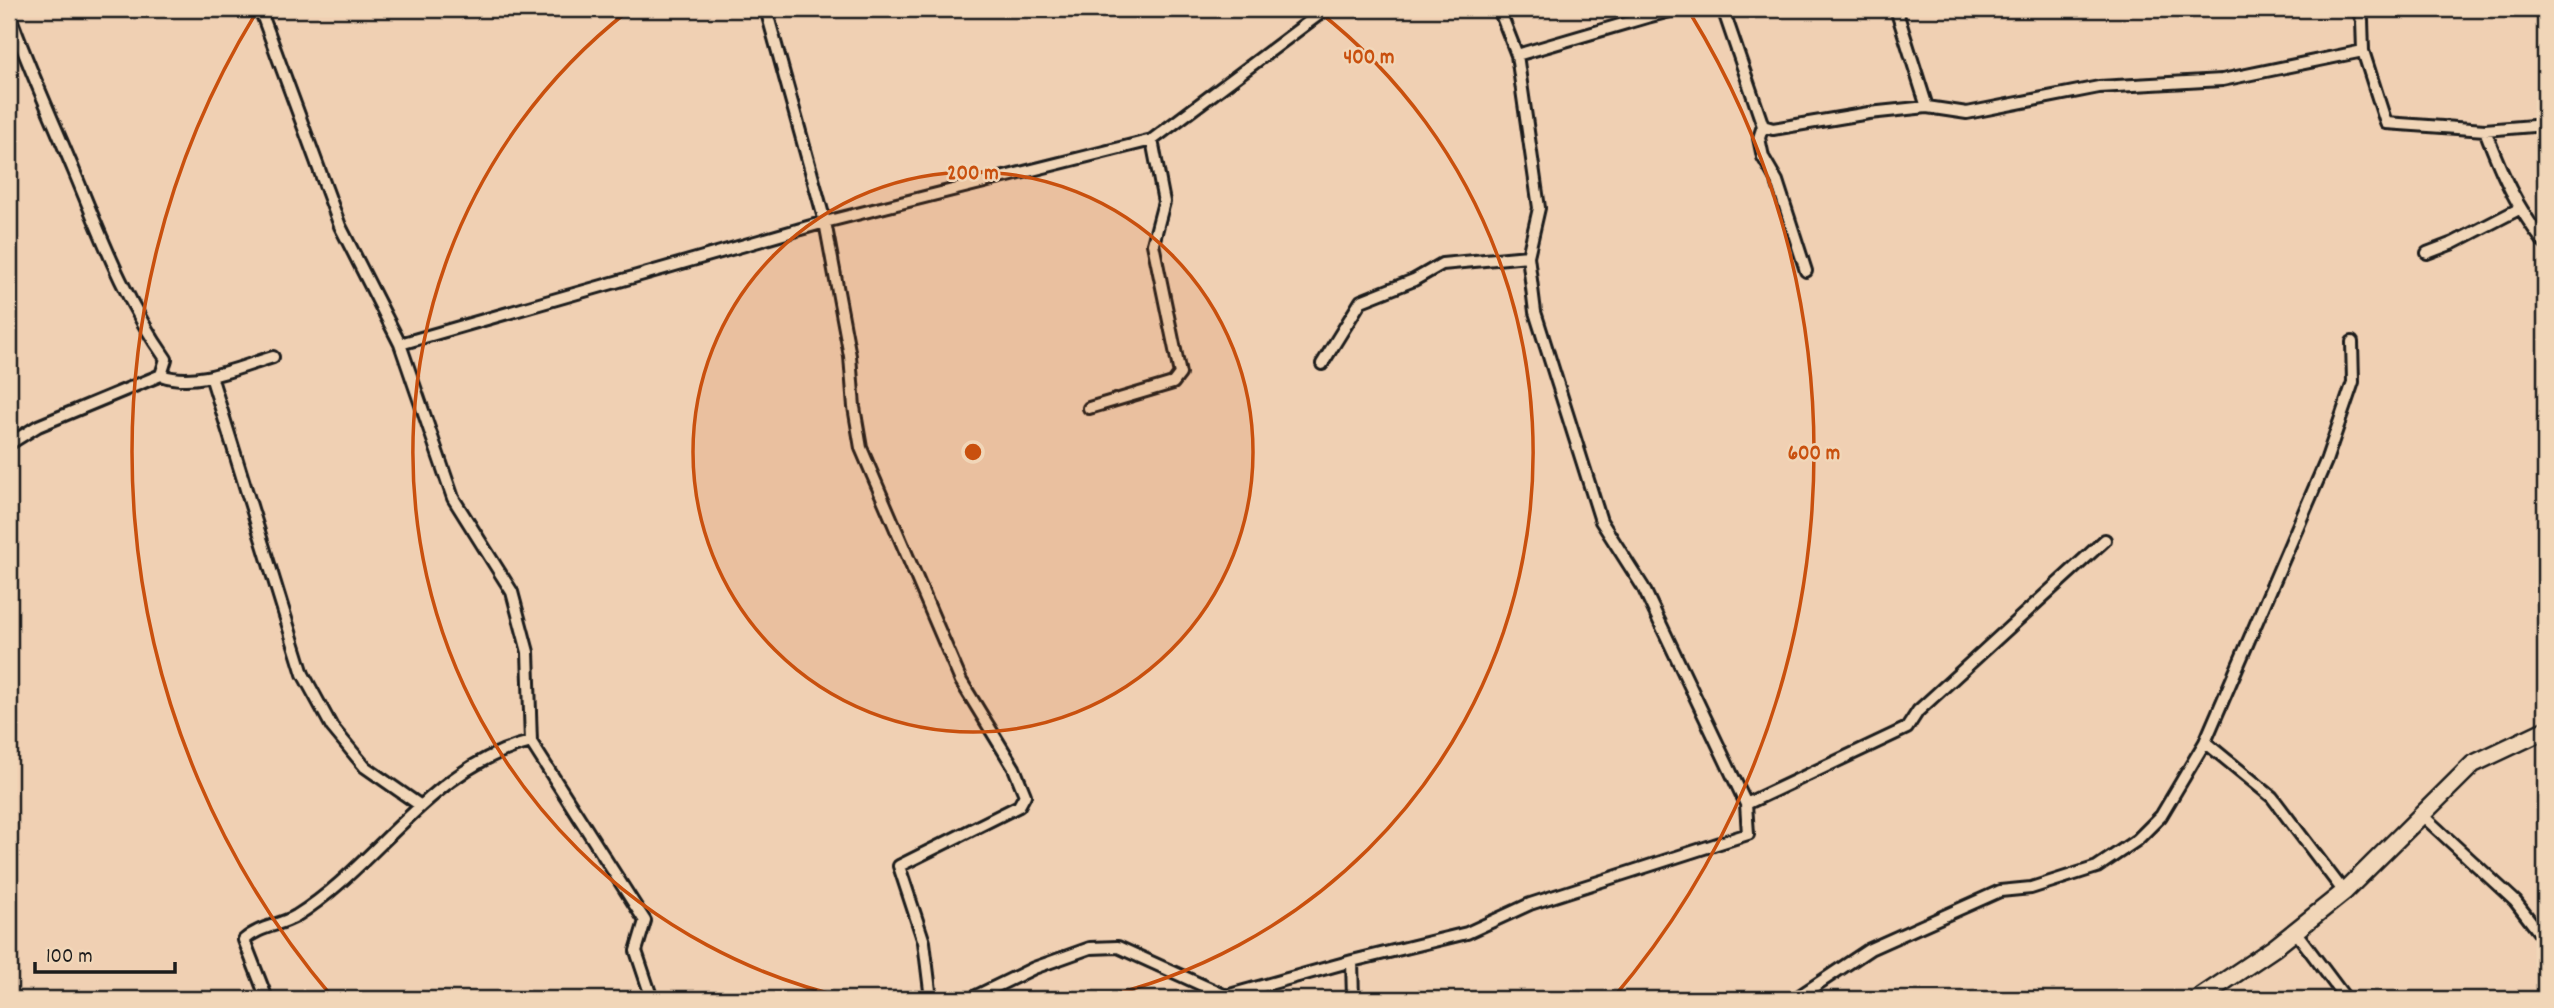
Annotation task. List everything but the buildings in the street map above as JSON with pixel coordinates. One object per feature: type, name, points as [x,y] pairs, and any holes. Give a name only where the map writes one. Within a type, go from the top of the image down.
[{"type":"street","points":[[260,9],[340,226],[400,344],[453,498],[512,592],[528,652],[531,742],[645,921],[636,951],[652,999]]},
{"type":"street","points":[[766,9],[825,222],[850,356],[861,448],[961,681],[1014,768],[1025,795],[1018,806],[899,866],[924,942],[932,999]]},
{"type":"street","points":[[400,344],[825,222],[1152,141],[1326,9]]},
{"type":"street","points":[[970,999],[1034,968],[1090,948],[1118,947],[1226,996],[1467,933],[1530,904],[1748,834],[1746,804],[1643,587],[1601,521],[1535,312],[1528,256],[1539,208],[1517,55],[1499,9]]},
{"type":"street","points":[[1517,55],[1646,13],[1678,9]]},
{"type":"street","points":[[1723,9],[1763,126],[1759,138],[1763,157],[1777,181],[1806,271]]},
{"type":"street","points":[[1896,9],[1927,107]]},
{"type":"street","points":[[2357,9],[2362,20],[2363,51],[2386,123],[2485,130],[2545,125]]},
{"type":"street","points":[[9,13],[43,103],[105,250],[144,328],[166,359],[161,375]]},
{"type":"street","points":[[1763,126],[1773,130],[1834,118],[1927,107],[1967,113],[2099,87],[2222,80],[2363,51]]},
{"type":"street","points":[[2485,130],[2504,182],[2519,209],[2545,244]]},
{"type":"street","points":[[1089,408],[1173,383],[1180,374],[1153,244],[1164,202],[1152,141]]},
{"type":"street","points":[[2427,253],[2453,243],[2519,209]]},
{"type":"street","points":[[1322,365],[1361,301],[1414,280],[1442,264],[1528,256]]},
{"type":"street","points":[[1795,999],[1870,949],[2000,891],[2031,888],[2097,867],[2137,840],[2161,816],[2205,742],[2334,442],[2353,382],[2352,342]]},
{"type":"street","points":[[9,444],[38,426],[161,375],[176,381],[211,376],[273,357]]},
{"type":"street","points":[[211,376],[303,674],[332,727],[365,767],[421,806]]},
{"type":"street","points":[[1746,804],[1907,728],[1918,712],[2105,540]]},
{"type":"street","points":[[2198,999],[2295,931],[2344,892],[2473,764],[2545,730]]},
{"type":"street","points":[[267,999],[244,940],[254,931],[295,917],[354,871],[421,806],[448,784],[504,748],[531,742]]},
{"type":"street","points":[[2205,742],[2272,797],[2344,892]]},
{"type":"street","points":[[2422,815],[2515,901],[2545,940]]},
{"type":"street","points":[[2295,931],[2346,999]]},
{"type":"street","points":[[1352,961],[1353,999]]}]
